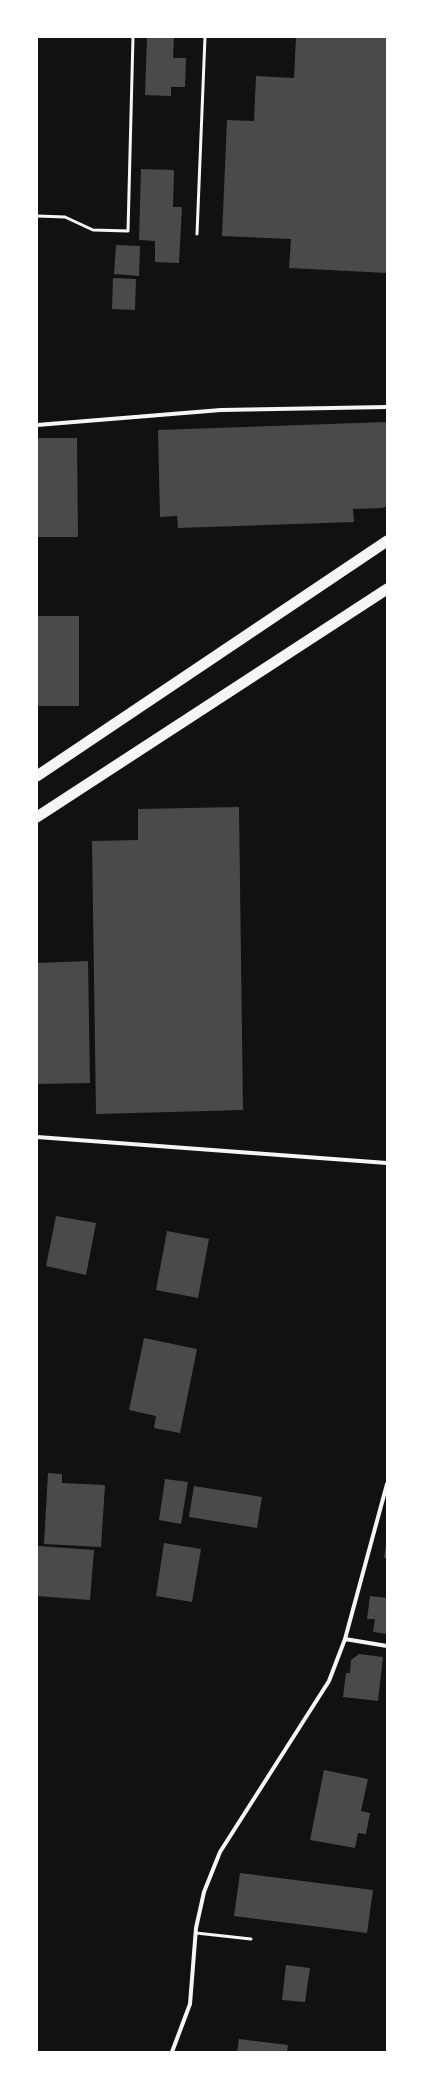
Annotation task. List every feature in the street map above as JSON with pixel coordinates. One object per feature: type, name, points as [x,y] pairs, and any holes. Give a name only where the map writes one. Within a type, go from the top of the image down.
[{"type":"highway","points":[[37,776],[387,541]]},
{"type":"highway","points":[[37,817],[387,588]]},
{"type":"street","points":[[37,425],[220,410],[387,407]]},
{"type":"street","points":[[37,1136],[387,1163]]},
{"type":"street","points":[[172,2052],[190,2004],[196,1933],[204,1892],[220,1852],[328,1681],[345,1639],[387,1484]]},
{"type":"street","points":[[381,1510],[387,1511]]},
{"type":"street","points":[[345,1639],[387,1646]]},
{"type":"lane","points":[[37,216],[65,217],[93,230],[128,231],[133,37]]},
{"type":"lane","points":[[198,234],[204,37]]},
{"type":"lane","points":[[196,1933],[251,1939]]},
{"type":"building","points":[[147,37],[174,37],[173,58],[186,58],[185,87],[171,87],[171,96],[145,95]]},
{"type":"building","points":[[296,37],[387,37],[387,273],[289,268],[291,239],[222,236],[227,120],[254,121],[256,76],[294,78]]},
{"type":"building","points":[[141,169],[174,170],[173,207],[182,207],[179,263],[155,262],[155,241],[139,240]]},
{"type":"building","points":[[116,245],[140,246],[139,276],[114,274]]},
{"type":"building","points":[[113,278],[136,279],[135,310],[112,309]]},
{"type":"building","points":[[387,422],[387,506],[383,508],[353,509],[354,522],[178,528],[177,516],[160,517],[158,430]]},
{"type":"building","points":[[37,438],[77,438],[78,537],[37,537]]},
{"type":"building","points":[[37,616],[79,616],[79,706],[37,706]]},
{"type":"building","points":[[239,807],[243,1110],[96,1114],[92,841],[138,840],[138,809]]},
{"type":"building","points":[[88,961],[90,1083],[37,1084],[37,963]]},
{"type":"building","points":[[56,1216],[96,1223],[86,1275],[46,1266]]},
{"type":"building","points":[[167,1231],[209,1239],[198,1298],[156,1290]]},
{"type":"building","points":[[144,1338],[197,1349],[180,1433],[154,1428],[156,1416],[129,1410]]},
{"type":"building","points":[[48,1473],[62,1474],[62,1483],[105,1485],[101,1547],[44,1544]]},
{"type":"building","points":[[165,1479],[188,1482],[181,1524],[159,1520]]},
{"type":"building","points":[[194,1486],[262,1497],[257,1528],[189,1517]]},
{"type":"building","points":[[164,1543],[201,1549],[192,1602],[156,1596]]},
{"type":"building","points":[[386,1544],[387,1558],[384,1558]]},
{"type":"building","points":[[38,1546],[94,1550],[90,1600],[37,1596]]},
{"type":"building","points":[[370,1596],[387,1598],[387,1634],[373,1632],[375,1619],[367,1619]]},
{"type":"building","points":[[359,1654],[383,1657],[378,1701],[343,1697],[346,1673],[350,1673],[351,1660]]},
{"type":"building","points":[[324,1770],[368,1779],[361,1811],[370,1813],[366,1834],[358,1833],[355,1848],[310,1840]]},
{"type":"building","points":[[240,1873],[373,1890],[367,1933],[234,1916]]},
{"type":"building","points":[[286,1965],[310,1968],[305,2002],[282,2000]]},
{"type":"building","points":[[239,2039],[288,2045],[287,2052],[237,2052]]}]
